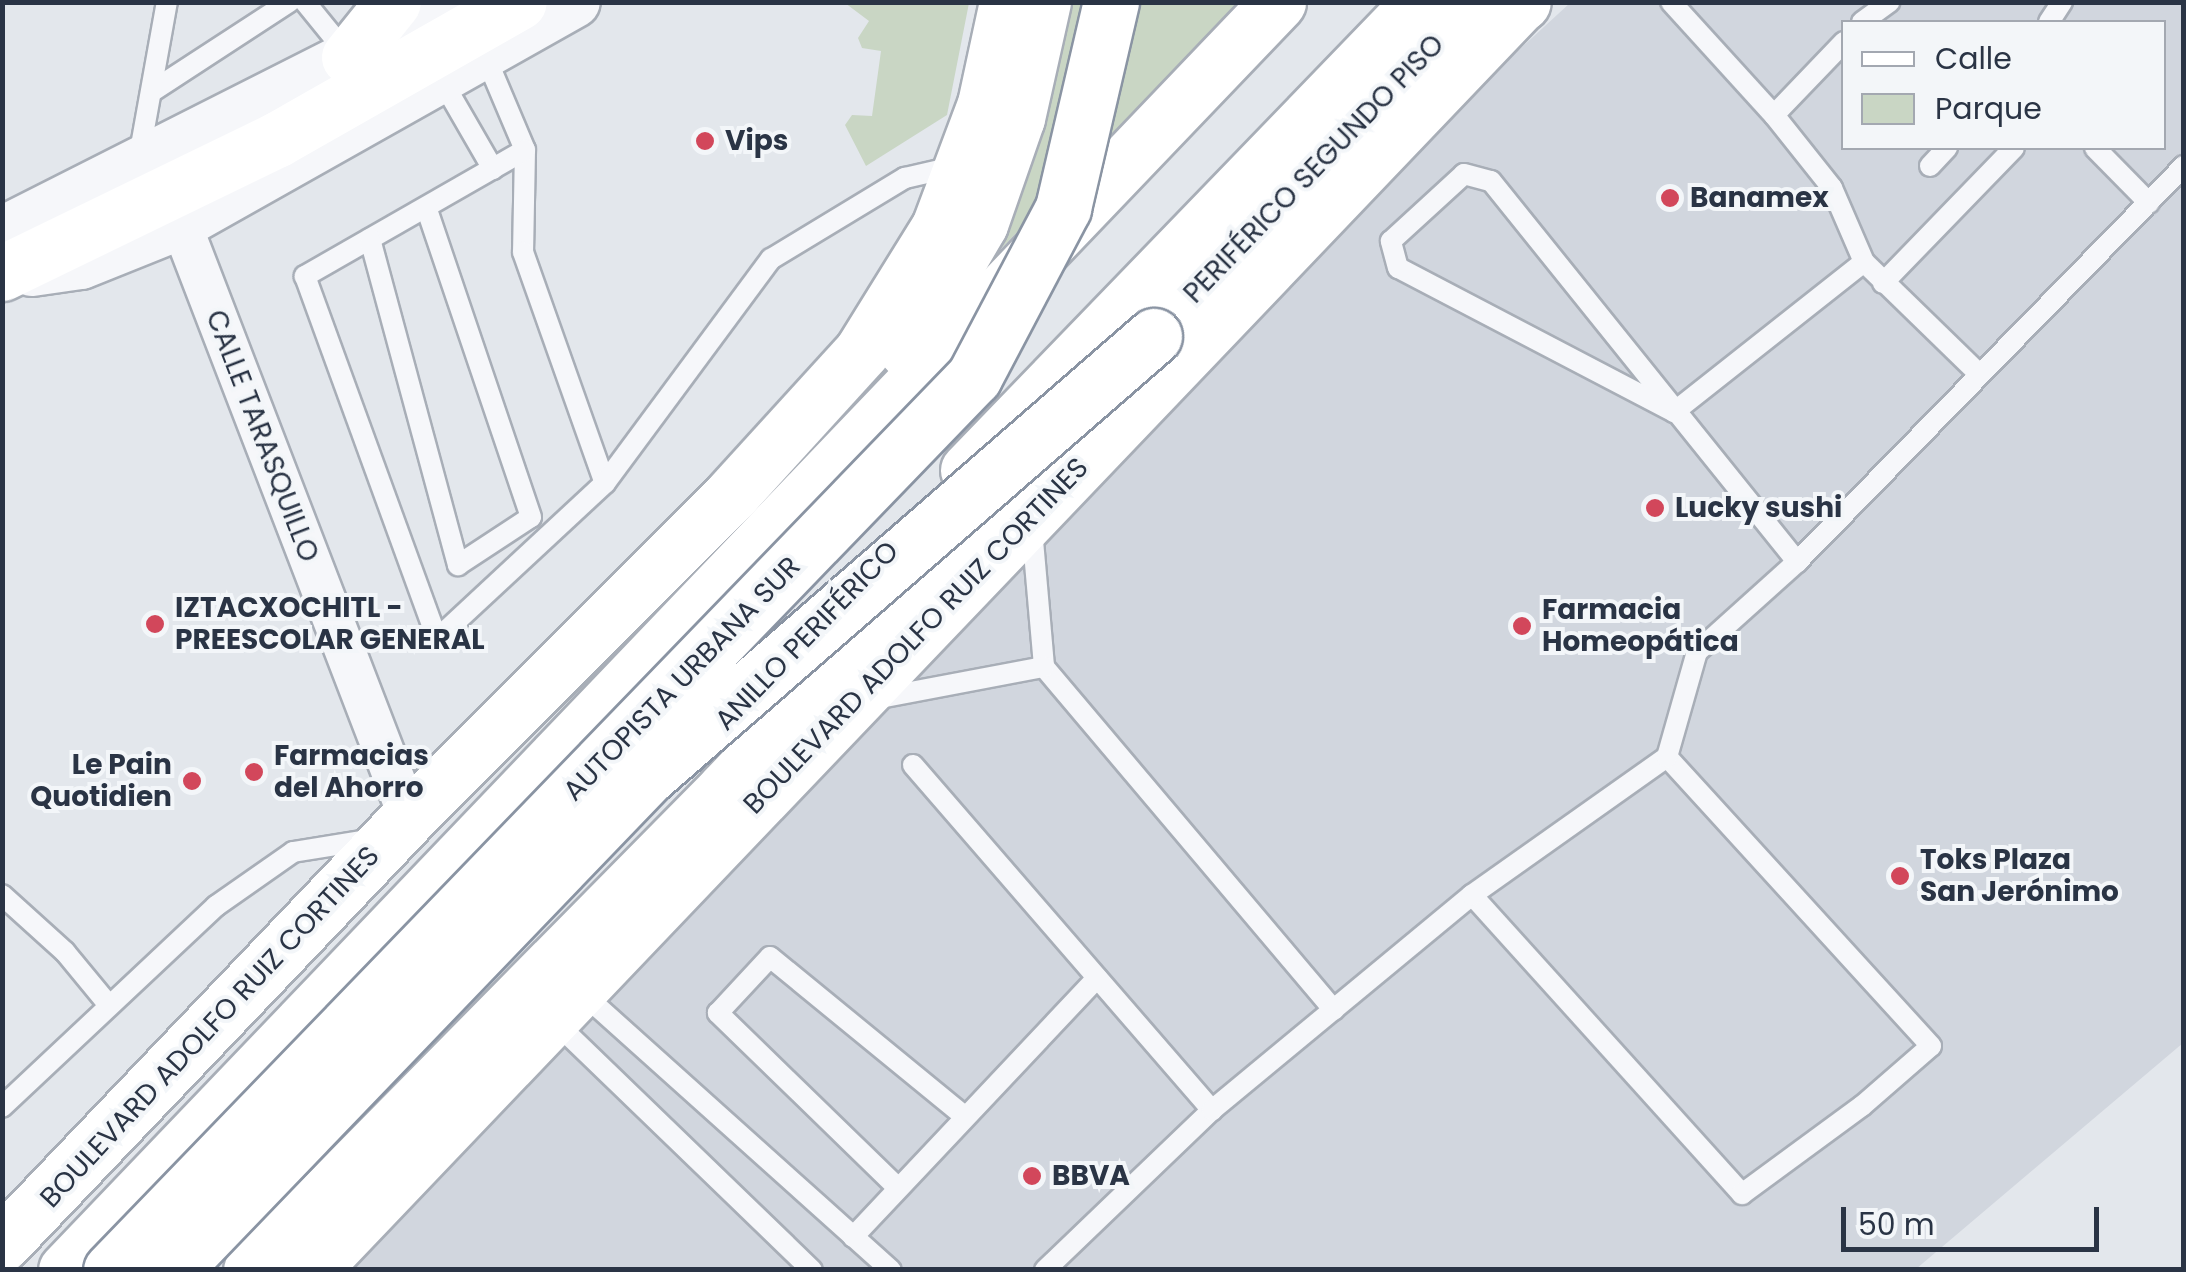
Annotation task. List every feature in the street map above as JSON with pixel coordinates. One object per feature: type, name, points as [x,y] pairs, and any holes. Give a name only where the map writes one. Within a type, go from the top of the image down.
[{"type":"main road","points":[[349,57],[393,2]]},
{"type":"main road","points":[[2,274],[276,140],[518,2]]},
{"type":"main road","name":"BOULEVARD ADOLFO RUIZ CORTINES","points":[[2,1244],[400,826],[734,494],[862,350],[939,228],[965,165],[1007,2]]},
{"type":"main road","points":[[23,1270],[564,725],[887,376],[939,303],[980,224],[1017,118],[1043,2]]},
{"type":"main road","name":"AUTOPISTA URBANA SUR","points":[[111,1270],[974,377],[1063,208],[1084,138],[1111,2]]},
{"type":"main road","points":[[66,1270],[1278,2]]},
{"type":"main road","name":"ANILLO PERIFÉRICO","points":[[193,1270],[1420,2]]},
{"type":"main road","name":"PERIFÉRICO SEGUNDO PISO","points":[[1154,336],[1474,2]]},
{"type":"main road","name":"BOULEVARD ADOLFO RUIZ CORTINES","points":[[311,1270],[860,702],[1522,3]]},
{"type":"main road","points":[[251,1270],[724,790],[1154,336]]},
{"type":"main road","name":"AUTOPISTA URBANA SUR","points":[[173,1270],[646,777],[1154,336]]},
{"type":"street","points":[[2,232],[349,57],[439,2]]},
{"type":"street","points":[[2,274],[81,264],[181,224],[575,2]]},
{"type":"street","name":"CALLE TARASQUILLO","points":[[181,224],[400,826]]},
{"type":"lane","points":[[137,164],[167,2]]},
{"type":"lane","points":[[151,92],[289,2]]},
{"type":"lane","points":[[304,2],[349,57]]},
{"type":"lane","points":[[1671,2],[1774,115],[1832,188],[1864,262],[1976,372]]},
{"type":"lane","points":[[1865,20],[1890,2]]},
{"type":"lane","points":[[1774,115],[1841,45]]},
{"type":"lane","points":[[482,51],[525,150],[523,252],[606,483]]},
{"type":"lane","points":[[440,77],[493,168]]},
{"type":"lane","points":[[525,150],[305,276],[437,639],[606,483],[771,260],[905,178],[965,165]]},
{"type":"lane","points":[[1930,166],[1945,150]]},
{"type":"lane","points":[[1884,284],[2012,150]]},
{"type":"lane","points":[[2097,150],[2149,203]]},
{"type":"lane","points":[[1045,1270],[1212,1110],[1472,895],[1666,758],[1697,652],[1797,562],[1976,372],[2184,166]]},
{"type":"lane","points":[[1674,412],[1398,268],[1391,242],[1464,174],[1479,173],[1797,562]]},
{"type":"lane","points":[[370,239],[458,565],[532,518],[426,207]]},
{"type":"lane","points":[[1674,412],[1864,262]]},
{"type":"lane","points":[[1031,518],[1044,667],[1334,1010]]},
{"type":"lane","points":[[860,702],[1044,667]]},
{"type":"lane","points":[[1472,895],[1742,1194],[1862,1106],[1931,1046],[1666,758]]},
{"type":"lane","points":[[913,765],[1212,1110]]},
{"type":"lane","points":[[2,1106],[107,1003],[216,906],[293,852],[400,826]]},
{"type":"lane","points":[[2,895],[65,952],[107,1003]]},
{"type":"lane","points":[[897,1186],[718,1012],[770,957],[963,1115]]},
{"type":"lane","points":[[853,1237],[963,1115],[1098,978]]},
{"type":"lane","points":[[565,1005],[891,1270]]},
{"type":"lane","points":[[565,1005],[812,1270]]},
{"type":"shaded area","points":[[1570,3],[2183,3],[2183,1043],[1916,1269],[340,1270],[1474,91]]},
{"type":"green space","points":[[845,3],[969,3],[947,115],[866,166],[845,125],[852,115],[872,116],[881,51],[862,48],[858,38],[869,21]]},
{"type":"green space","points":[[1051,3],[1240,3],[955,296]]},
{"type":"place","name":"Vips","points":[[705,141]]},
{"type":"place","name":"Banamex","points":[[1670,198]]},
{"type":"place","name":"Lucky sushi","points":[[1655,508]]},
{"type":"place","name":"IZTACXOCHITL - PREESCOLAR GENERAL","points":[[155,624]]},
{"type":"place","name":"Farmacia Homeopática","points":[[1522,626]]},
{"type":"place","name":"Farmacias del Ahorro","points":[[254,772]]},
{"type":"place","name":"Le Pain Quotidien","points":[[192,781]]},
{"type":"place","name":"Toks Plaza San Jerónimo","points":[[1900,876]]},
{"type":"place","name":"BBVA","points":[[1032,1176]]}]
